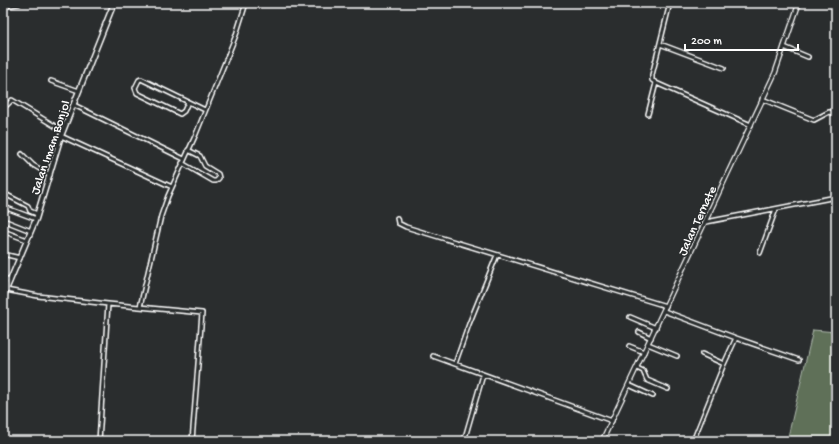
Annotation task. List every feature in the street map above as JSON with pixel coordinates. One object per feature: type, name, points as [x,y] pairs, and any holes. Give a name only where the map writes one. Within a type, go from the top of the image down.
[{"type":"main road","points":[[3,6],[19,3]]},
{"type":"main road","name":"Jalan Imam Bonjol","points":[[3,297],[36,218],[61,136],[114,3]]},
{"type":"street","points":[[140,307],[161,216],[236,36],[246,3]]},
{"type":"street","points":[[670,3],[652,80],[656,84],[751,125]]},
{"type":"street","name":"Jalan Ternate","points":[[602,441],[775,72],[799,3]]},
{"type":"street","points":[[660,44],[724,68]]},
{"type":"street","points":[[784,47],[808,57]]},
{"type":"street","points":[[188,102],[184,111],[180,114],[136,93],[135,88],[141,79],[205,110]]},
{"type":"street","points":[[51,81],[79,91]]},
{"type":"street","points":[[648,114],[656,84]]},
{"type":"street","points":[[762,99],[814,120],[829,112],[836,114]]},
{"type":"street","points":[[3,105],[7,106],[12,100],[64,131]]},
{"type":"street","points":[[74,105],[184,159]]},
{"type":"street","points":[[61,136],[172,187]]},
{"type":"street","points":[[182,163],[213,181],[219,178],[218,174],[205,166],[200,156],[188,150]]},
{"type":"street","points":[[22,154],[33,165],[50,175]]},
{"type":"street","points":[[3,183],[6,186],[3,193],[4,195],[28,206],[30,210],[37,214]]},
{"type":"street","points":[[706,222],[836,197]]},
{"type":"street","points":[[4,207],[36,218]]},
{"type":"street","points":[[760,253],[776,209]]},
{"type":"street","points":[[397,218],[398,223],[406,227],[666,306]]},
{"type":"street","points":[[3,220],[31,231]]},
{"type":"street","points":[[3,230],[27,240]]},
{"type":"street","points":[[3,254],[20,258]]},
{"type":"street","points":[[455,364],[469,324],[497,255]]},
{"type":"street","points":[[3,279],[10,281]]},
{"type":"street","points":[[6,290],[38,296],[202,313],[192,441]]},
{"type":"street","points":[[99,441],[108,304]]},
{"type":"street","points":[[664,311],[799,360]]},
{"type":"street","points":[[630,317],[656,328]]},
{"type":"street","points":[[639,332],[651,338]]},
{"type":"street","points":[[692,441],[736,338]]},
{"type":"street","points":[[648,344],[677,356]]},
{"type":"street","points":[[629,346],[644,352]]},
{"type":"street","points":[[702,354],[724,364]]},
{"type":"street","points":[[433,356],[612,422]]},
{"type":"street","points":[[637,368],[643,371],[647,380],[668,389]]},
{"type":"street","points":[[464,441],[483,375]]},
{"type":"street","points":[[629,385],[653,396]]},
{"type":"green space","points":[[813,330],[836,332],[836,441],[787,441]]}]
